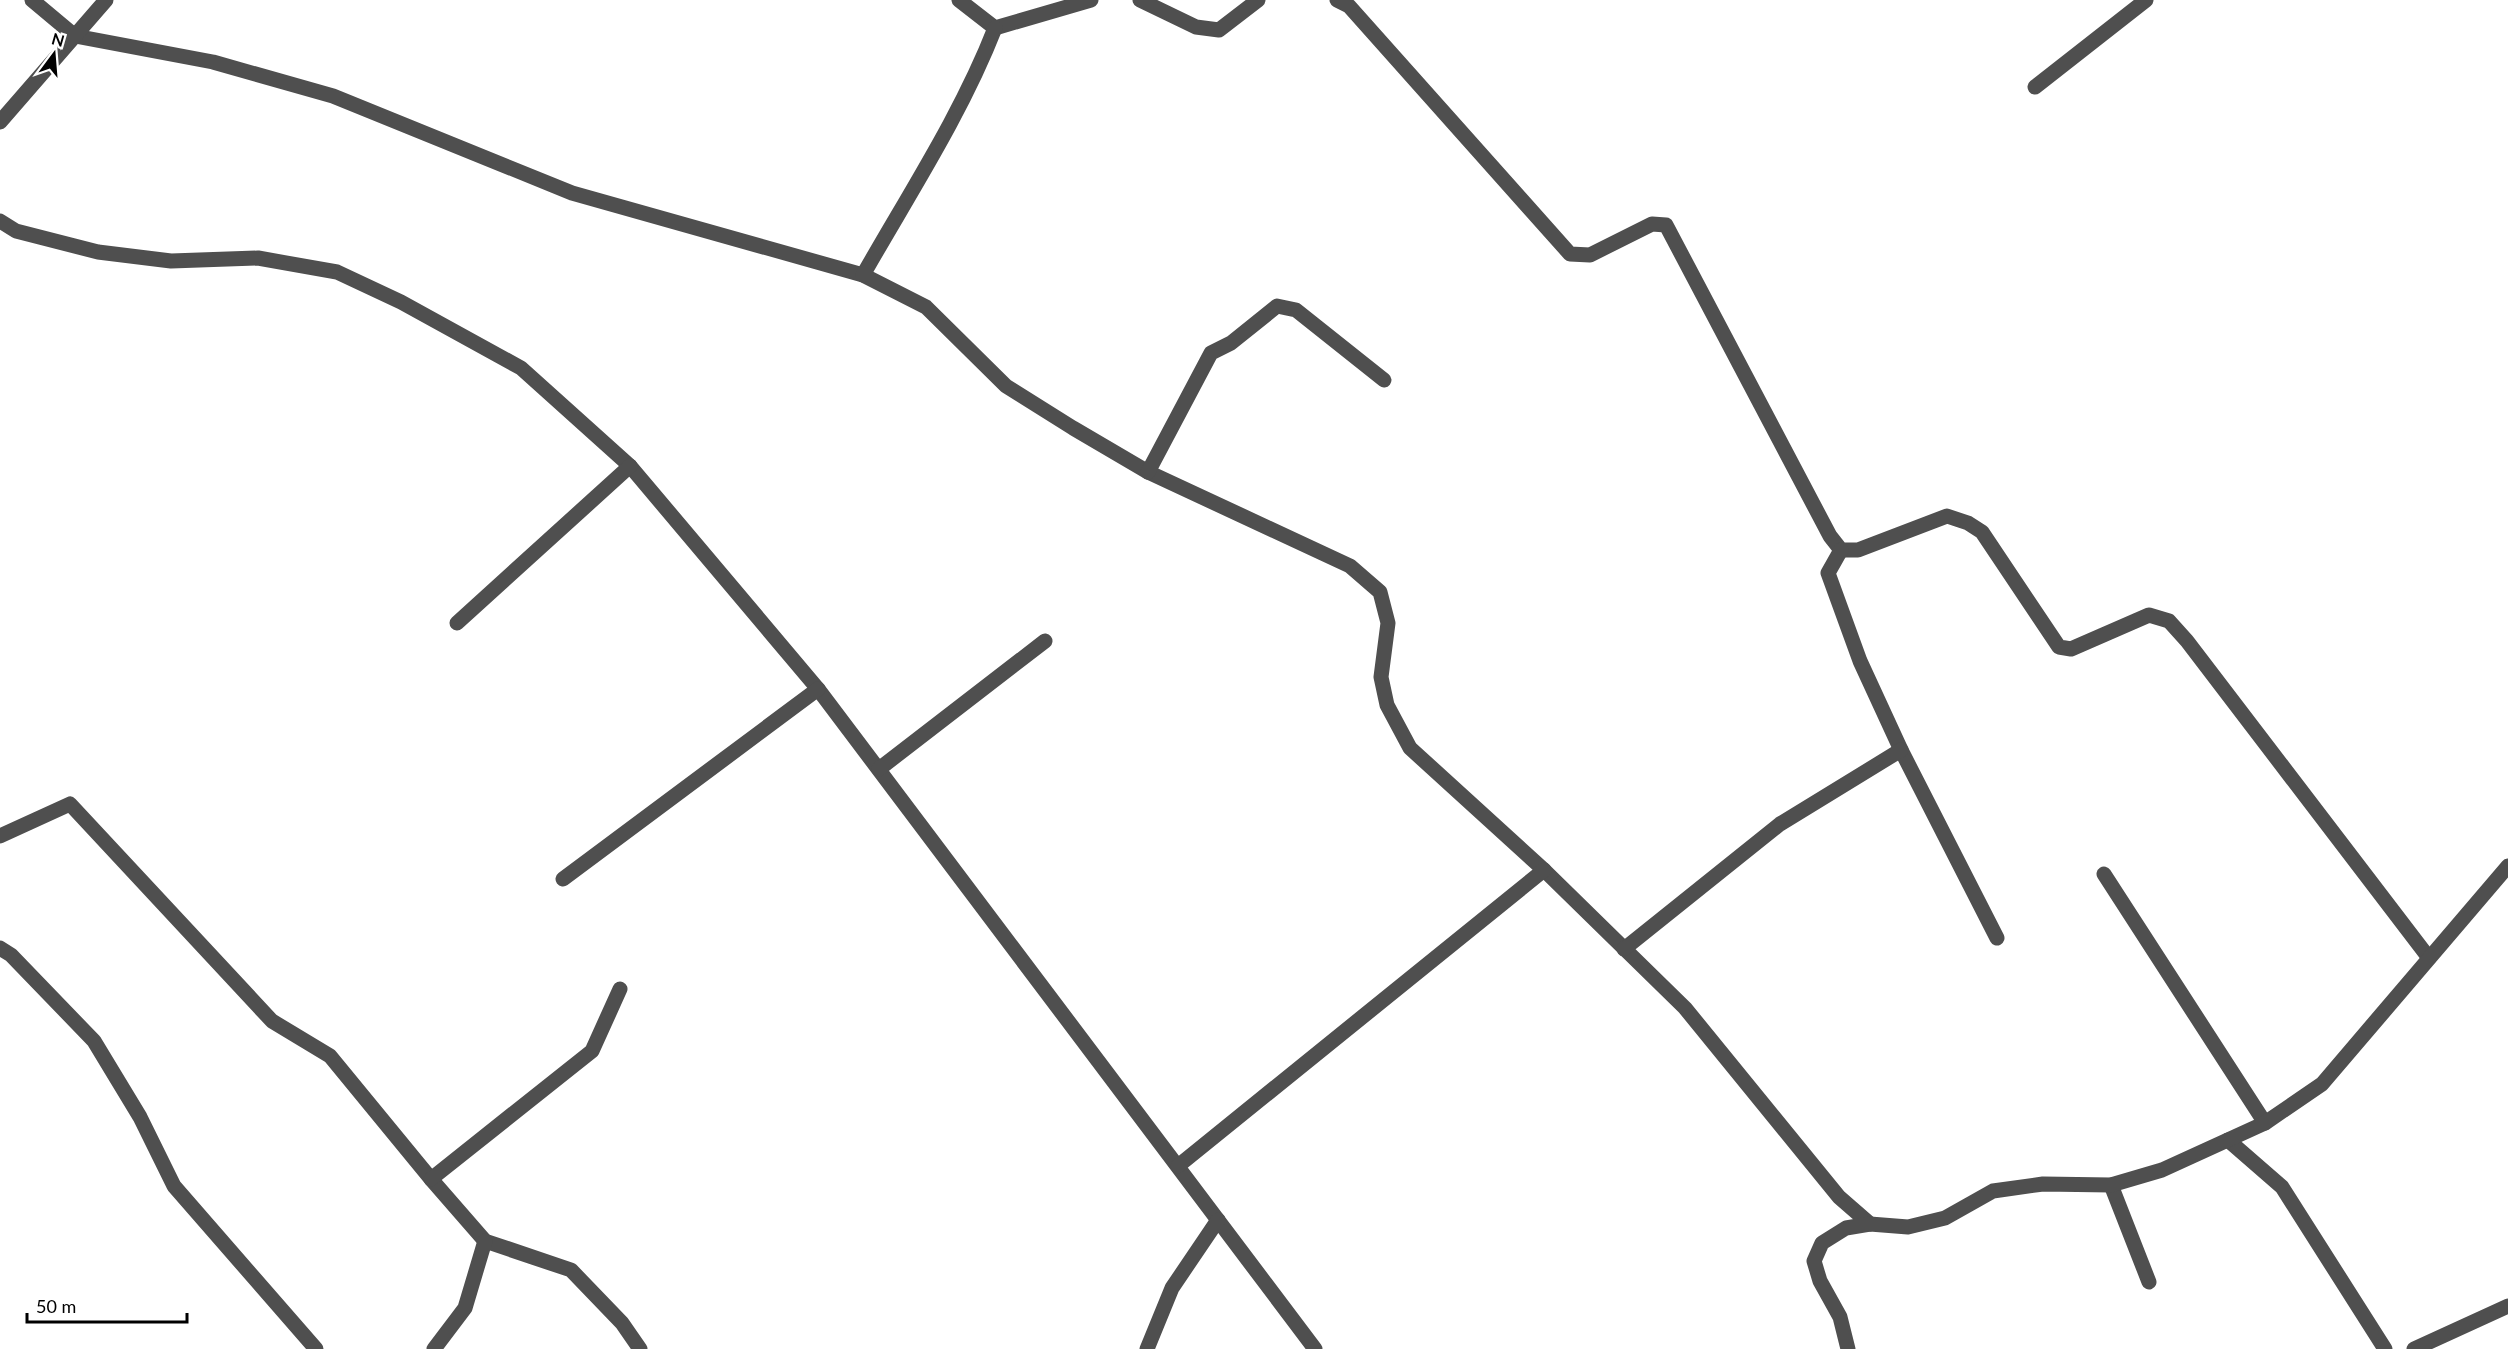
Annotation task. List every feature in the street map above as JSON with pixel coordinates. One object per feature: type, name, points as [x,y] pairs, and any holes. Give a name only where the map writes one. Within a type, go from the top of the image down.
[{"type":"street","points":[[32,0],[75,36],[213,62],[333,96],[572,193],[863,275],[926,307],[1006,386],[1148,472],[1350,567],[1380,592],[1388,623],[1381,677],[1387,705],[1410,748],[1544,870],[1685,1008],[1839,1197],[1870,1224]]},
{"type":"street","points":[[0,122],[106,0]]},
{"type":"street","points":[[959,0],[995,28]]},
{"type":"street","points":[[995,28],[1091,0]]},
{"type":"street","points":[[1140,0],[1196,27],[1219,30],[1258,0]]},
{"type":"street","points":[[1336,0],[1349,6],[1570,254],[1590,255],[1652,224],[1666,225],[1830,536],[1841,550]]},
{"type":"street","points":[[2035,87],[2146,0]]},
{"type":"street","points":[[863,275],[954,119],[983,61],[995,28]]},
{"type":"street","points":[[0,221],[16,231],[98,252],[171,261],[258,258],[337,272],[401,302],[521,368],[630,466],[818,689],[1314,1349]]},
{"type":"street","points":[[1148,472],[1211,353],[1231,343],[1277,306],[1296,310],[1383,380]]},
{"type":"street","points":[[457,624],[630,466]]},
{"type":"street","points":[[1841,550],[1858,550],[1947,516],[1968,523],[1982,532],[2059,647],[2071,649],[2149,615],[2169,621],[2187,641],[2429,958]]},
{"type":"street","points":[[1841,550],[1828,573],[1860,661],[1901,750],[1997,938]]},
{"type":"street","points":[[879,769],[1045,641]]},
{"type":"street","points":[[563,879],[818,689]]},
{"type":"street","points":[[1624,949],[1780,824],[1901,750]]},
{"type":"street","points":[[0,836],[70,804],[272,1021],[330,1056],[485,1241],[572,1270],[622,1323],[640,1349]]},
{"type":"street","points":[[1848,1349],[1840,1317],[1820,1281],[1814,1261],[1821,1243],[1846,1228],[1870,1224],[1908,1227],[1946,1218],[1993,1191],[2043,1184],[2111,1185],[2162,1170],[2265,1123],[2322,1084],[2508,866]]},
{"type":"street","points":[[1178,1166],[1544,870]]},
{"type":"street","points":[[2104,874],[2265,1123]]},
{"type":"street","points":[[0,948],[11,955],[94,1041],[140,1117],[174,1186],[316,1349]]},
{"type":"street","points":[[431,1179],[592,1051],[620,989]]},
{"type":"street","points":[[2228,1140],[2282,1187],[2385,1349]]},
{"type":"street","points":[[2111,1185],[2150,1281]]},
{"type":"street","points":[[1147,1349],[1172,1288],[1218,1220]]},
{"type":"street","points":[[434,1349],[465,1308],[485,1241]]},
{"type":"street","points":[[2414,1349],[2508,1306]]}]
